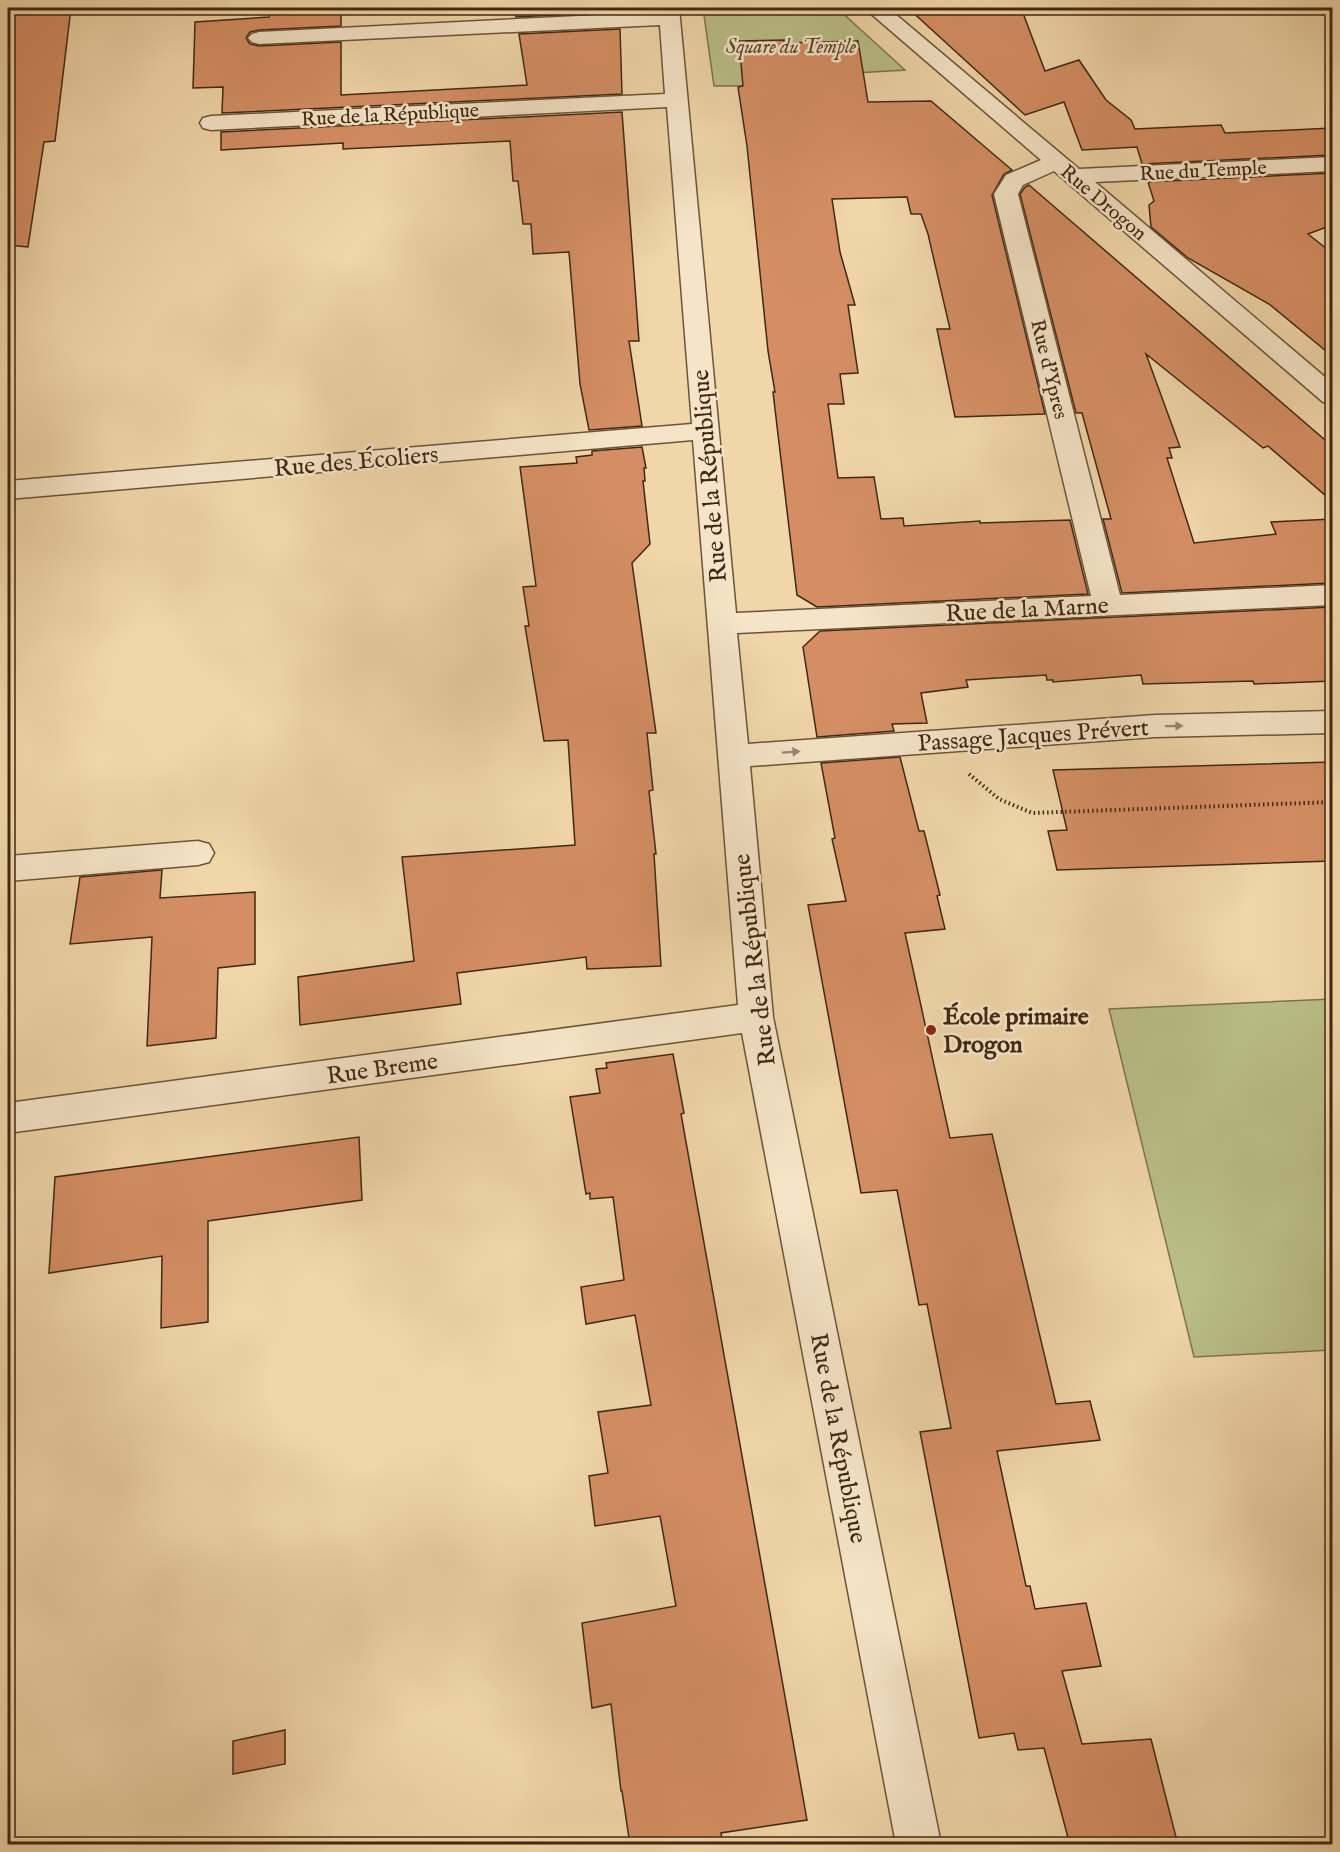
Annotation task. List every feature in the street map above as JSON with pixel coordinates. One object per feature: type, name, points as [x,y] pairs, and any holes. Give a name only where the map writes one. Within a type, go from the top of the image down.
[{"type":"street","name":"Rue Drogon","points":[[876,8],[1332,396]]},
{"type":"street","points":[[259,38],[670,13]]},
{"type":"street","name":"Rue de la République","points":[[670,13],[756,1017],[919,1845]]},
{"type":"street","name":"Rue de la République","points":[[211,123],[677,100]]},
{"type":"street","name":"Rue du Temple","points":[[1065,169],[1332,164]]},
{"type":"street","name":"Rue d'Ypres","points":[[1065,169],[1014,180],[1006,194],[1108,606]]},
{"type":"street","name":"Rue des Écoliers","points":[[8,490],[705,431]]},
{"type":"street","name":"Rue de la Marne","points":[[722,624],[1332,595]]},
{"type":"street","name":"Passage Jacques Prévert","points":[[733,756],[1155,726],[1332,722]]},
{"type":"street","points":[[8,869],[198,853]]},
{"type":"street","name":"Rue Breme","points":[[8,1118],[756,1017]]},
{"type":"path","points":[[964,770],[999,799],[1032,813],[1332,802]]},
{"type":"green space","name":"Square du Temple","points":[[703,8],[837,8],[905,70],[855,73],[857,85],[714,86]]},
{"type":"green space","points":[[1332,999],[1332,1350],[1194,1357],[1109,1009]]},
{"type":"building","points":[[35,8],[71,8],[55,141],[44,142],[28,247],[8,245],[8,15],[34,13]]},
{"type":"building","points":[[270,8],[341,8],[341,26],[259,30],[250,32],[246,38],[250,44],[259,46],[341,42],[341,95],[527,85],[519,34],[620,29],[622,94],[222,113],[223,87],[193,88],[195,22],[269,17]]},
{"type":"building","points":[[514,8],[620,8],[620,12],[516,17]]},
{"type":"building","points":[[908,8],[1021,8],[1045,71],[1079,60],[1106,100],[1131,120],[1135,129],[1221,125],[1225,133],[1332,128],[1332,155],[1142,164],[1137,147],[1082,150],[1064,102],[1025,115]]},
{"type":"building","points":[[784,40],[784,43],[858,41],[868,102],[931,101],[1012,170],[1004,174],[992,195],[1045,414],[955,417],[937,329],[950,329],[928,234],[921,214],[911,214],[907,197],[832,199],[840,252],[855,305],[848,305],[858,373],[840,374],[844,404],[828,404],[838,478],[874,477],[881,519],[903,518],[904,526],[980,521],[980,523],[1070,520],[1088,594],[817,607],[797,595],[773,392],[775,392],[768,351],[747,146],[738,87],[743,86],[739,41]]},
{"type":"building","points":[[622,112],[639,341],[629,341],[642,426],[589,430],[580,384],[569,252],[533,254],[531,224],[523,224],[518,181],[513,181],[510,141],[343,149],[343,143],[221,150],[221,132]]},
{"type":"building","points":[[1332,173],[1332,225],[1308,234],[1332,253],[1332,356],[1269,304],[1188,258],[1151,227],[1149,205],[1154,201],[1148,182]]},
{"type":"building","points":[[1029,185],[1332,446],[1332,501],[1268,446],[1263,448],[1146,354],[1180,447],[1169,448],[1172,458],[1167,458],[1194,543],[1276,534],[1271,522],[1332,519],[1332,583],[1122,593],[1103,519],[1111,519],[1082,413],[1076,413],[1020,194]]},
{"type":"building","points":[[642,447],[646,468],[644,468],[645,481],[643,481],[650,544],[632,563],[656,733],[647,733],[653,790],[649,791],[656,854],[654,854],[661,966],[587,969],[586,957],[457,973],[461,1004],[300,1025],[298,977],[414,961],[402,857],[575,845],[568,740],[544,741],[525,626],[529,626],[523,587],[536,586],[520,467],[577,463],[576,457],[592,455],[592,451]]},
{"type":"building","points":[[1332,607],[1332,681],[1143,684],[1141,675],[1053,682],[1053,680],[1047,680],[1046,675],[966,680],[968,687],[921,693],[927,723],[892,724],[894,731],[817,737],[803,647],[820,631]]},
{"type":"building","points":[[900,757],[919,831],[924,831],[940,895],[937,896],[945,929],[905,933],[950,1138],[992,1134],[1056,1404],[1090,1401],[1100,1440],[997,1451],[1026,1586],[1030,1586],[1035,1609],[1086,1603],[1101,1666],[1062,1671],[1082,1744],[1151,1739],[1178,1845],[1070,1845],[1044,1748],[1018,1750],[1014,1733],[979,1738],[920,1432],[951,1428],[927,1304],[919,1305],[897,1190],[861,1193],[808,905],[846,901],[832,839],[835,838],[821,763]]},
{"type":"building","points":[[1332,762],[1332,861],[1057,870],[1048,831],[1067,830],[1053,770]]},
{"type":"building","points":[[162,870],[160,898],[255,892],[255,964],[218,968],[216,1038],[147,1046],[152,937],[70,944],[80,877]]},
{"type":"building","points":[[673,1054],[684,1113],[681,1114],[807,1820],[721,1833],[723,1845],[630,1845],[611,1704],[592,1708],[582,1623],[676,1606],[660,1516],[595,1526],[589,1476],[608,1473],[598,1412],[651,1405],[635,1315],[586,1324],[581,1287],[624,1280],[613,1197],[590,1199],[590,1193],[586,1194],[570,1097],[600,1093],[596,1069],[607,1068],[606,1063]]},
{"type":"building","points":[[359,1137],[362,1200],[208,1221],[208,1322],[161,1328],[162,1256],[49,1273],[55,1177]]},
{"type":"building","points":[[285,1730],[285,1764],[233,1774],[233,1741]]},
{"type":"place","name":"École primaire Drogon","points":[[931,1030]]}]
